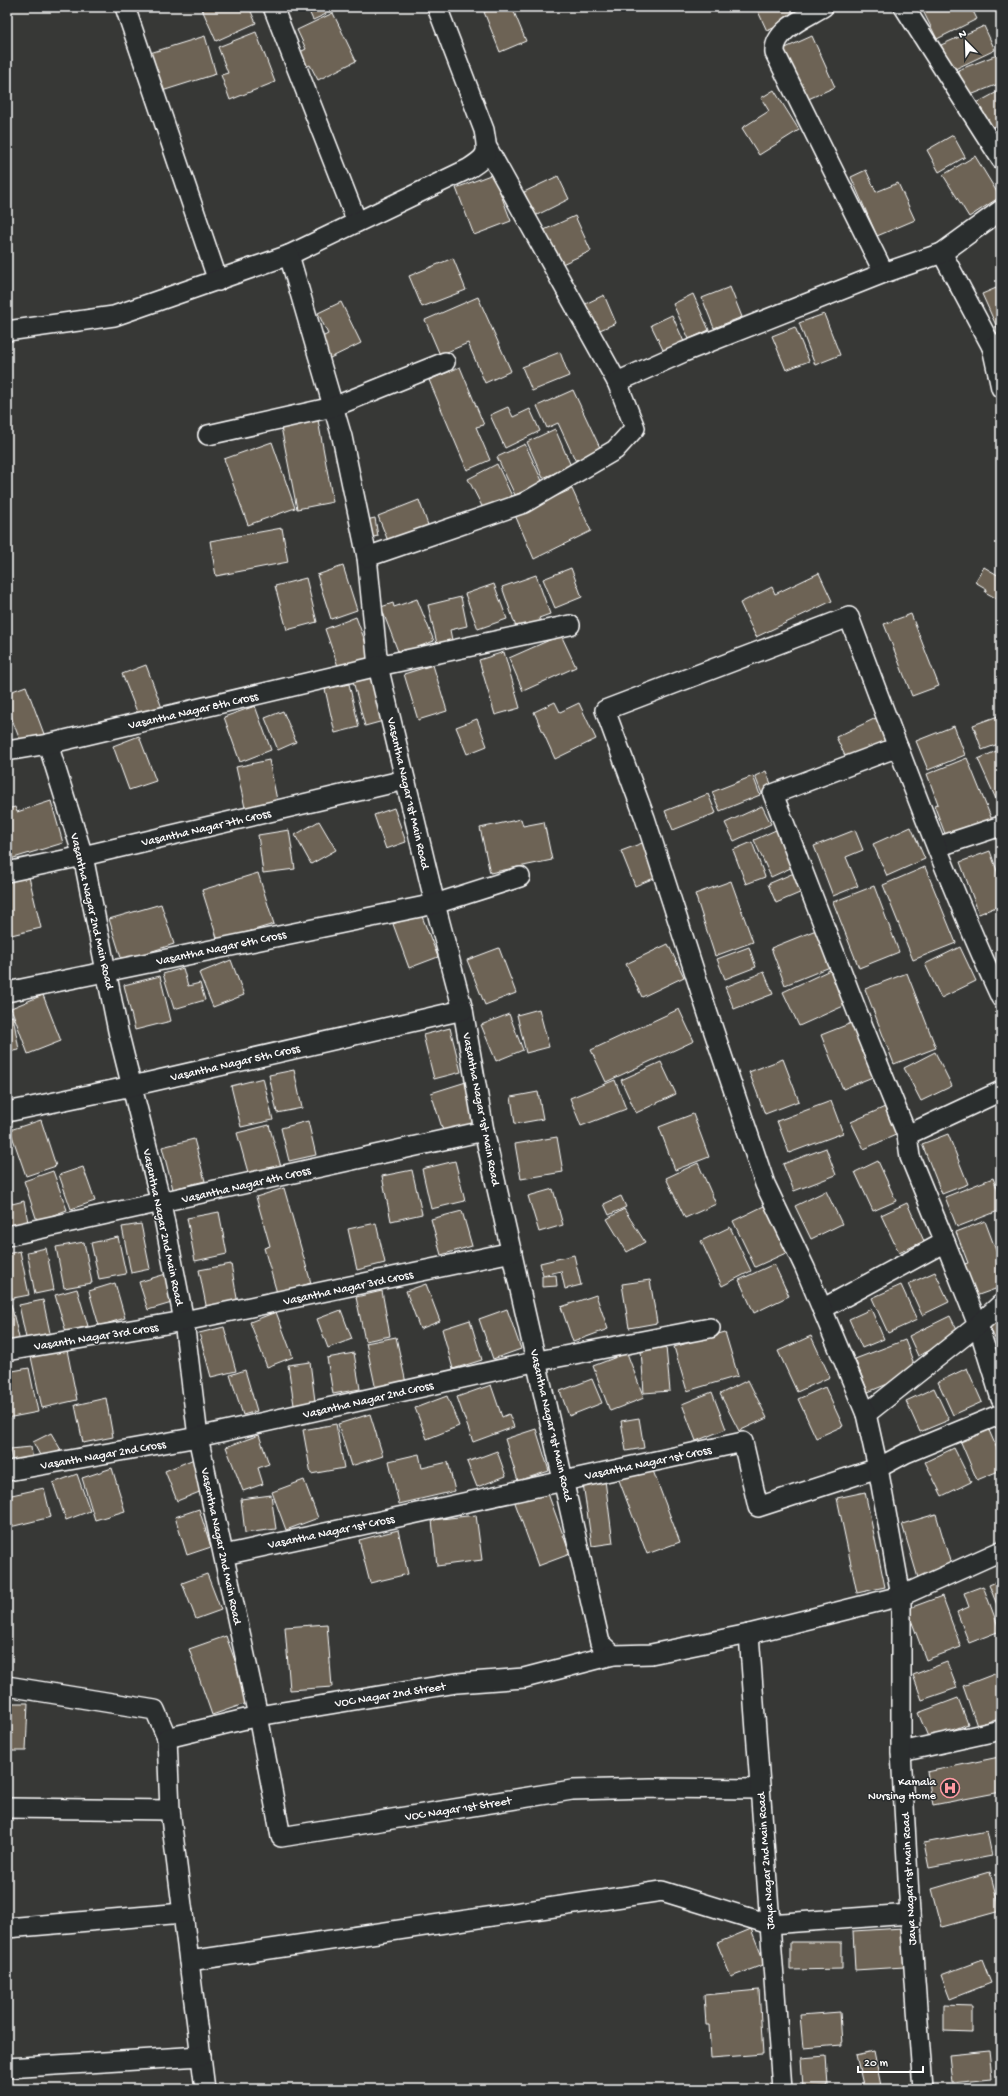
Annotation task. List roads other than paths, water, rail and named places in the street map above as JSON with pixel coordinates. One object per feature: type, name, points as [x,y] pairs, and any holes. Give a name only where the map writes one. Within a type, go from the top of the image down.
[{"type":"street","points":[[125,7],[218,281]]},
{"type":"street","points":[[273,7],[357,222]]},
{"type":"street","points":[[367,556],[524,503],[615,450],[635,428],[617,382],[488,149],[484,130],[437,7]]},
{"type":"street","points":[[823,7],[780,35],[774,44],[775,53],[884,274]]},
{"type":"street","points":[[904,7],[1001,159]]},
{"type":"street","points":[[7,331],[114,316],[289,255],[468,169],[481,161],[488,149]]},
{"type":"street","points":[[617,382],[684,352],[942,253],[1001,210]]},
{"type":"street","points":[[942,253],[997,345],[1001,388]]},
{"type":"street","name":"Vasantha Nagar 1st Main Road","points":[[289,255],[342,437],[367,556],[378,666],[435,904],[463,1010],[484,1131],[538,1361],[600,1644],[613,1655]]},
{"type":"street","points":[[208,436],[333,407],[445,362]]},
{"type":"street","name":"Jaya Nagar 1st Main Road","points":[[898,747],[849,617],[605,710],[645,818],[708,1014],[766,1184],[806,1268],[866,1414],[878,1468],[901,1596],[901,1752],[910,1914],[923,2089]]},
{"type":"street","name":"Vasantha Nagar 8th Cross","points":[[7,751],[48,744],[378,666],[570,625]]},
{"type":"street","name":"Vasantha Nagar 2nd Main Road","points":[[48,744],[83,856],[118,1031],[161,1203],[184,1321],[198,1437],[258,1716]]},
{"type":"street","points":[[1001,998],[898,747],[774,794],[858,1014],[907,1135],[910,1157],[978,1325],[1001,1398]]},
{"type":"street","name":"Vasantha Nagar 7th Cross","points":[[7,872],[83,856],[405,780]]},
{"type":"street","points":[[938,847],[1001,826]]},
{"type":"street","name":"Vasantha Nagar 6th Cross","points":[[7,992],[107,970],[435,904],[520,877]]},
{"type":"street","name":"Vasantha Nagar 5th Cross","points":[[7,1112],[132,1086],[463,1010]]},
{"type":"street","points":[[907,1135],[1001,1091]]},
{"type":"street","name":"Vasantha Nagar 4th Cross","points":[[7,1236],[484,1131]]},
{"type":"street","points":[[822,1309],[945,1242]]},
{"type":"street","name":"Vasantha Nagar 3rd Cross","points":[[184,1321],[512,1252]]},
{"type":"street","points":[[866,1414],[978,1325],[1001,1304]]},
{"type":"street","name":"Vasanth Nagar 3rd Cross","points":[[7,1351],[184,1321]]},
{"type":"street","name":"Vasantha Nagar 2nd Cross","points":[[198,1437],[538,1361],[710,1328]]},
{"type":"street","points":[[878,1468],[906,1453],[1001,1414]]},
{"type":"street","name":"Vasanth Nagar 2nd Cross","points":[[8,1470],[198,1437]]},
{"type":"street","name":"Vasantha Nagar 1st Cross","points":[[224,1555],[743,1442],[758,1507],[878,1468]]},
{"type":"street","name":"VOC Nagar 2nd Street","points":[[167,1738],[258,1716],[457,1683],[524,1678],[613,1655],[651,1654],[749,1634],[901,1596],[1001,1551]]},
{"type":"street","name":"Jaya Nagar 2nd Main Road","points":[[749,1634],[782,2089]]},
{"type":"street","points":[[7,1686],[155,1710],[167,1738],[170,1810],[205,2089]]},
{"type":"street","name":"VOC Nagar 1st Street","points":[[258,1716],[281,1837],[572,1790],[651,1788],[760,1789]]},
{"type":"street","points":[[901,1752],[1001,1730]]},
{"type":"street","points":[[7,1808],[170,1810]]},
{"type":"street","points":[[189,1961],[662,1891],[769,1924],[910,1914]]},
{"type":"street","points":[[7,1928],[183,1913]]},
{"type":"street","points":[[7,2068],[201,2056]]},
{"type":"place","name":"Kamala Nursing Home","points":[[950,1788]]}]
